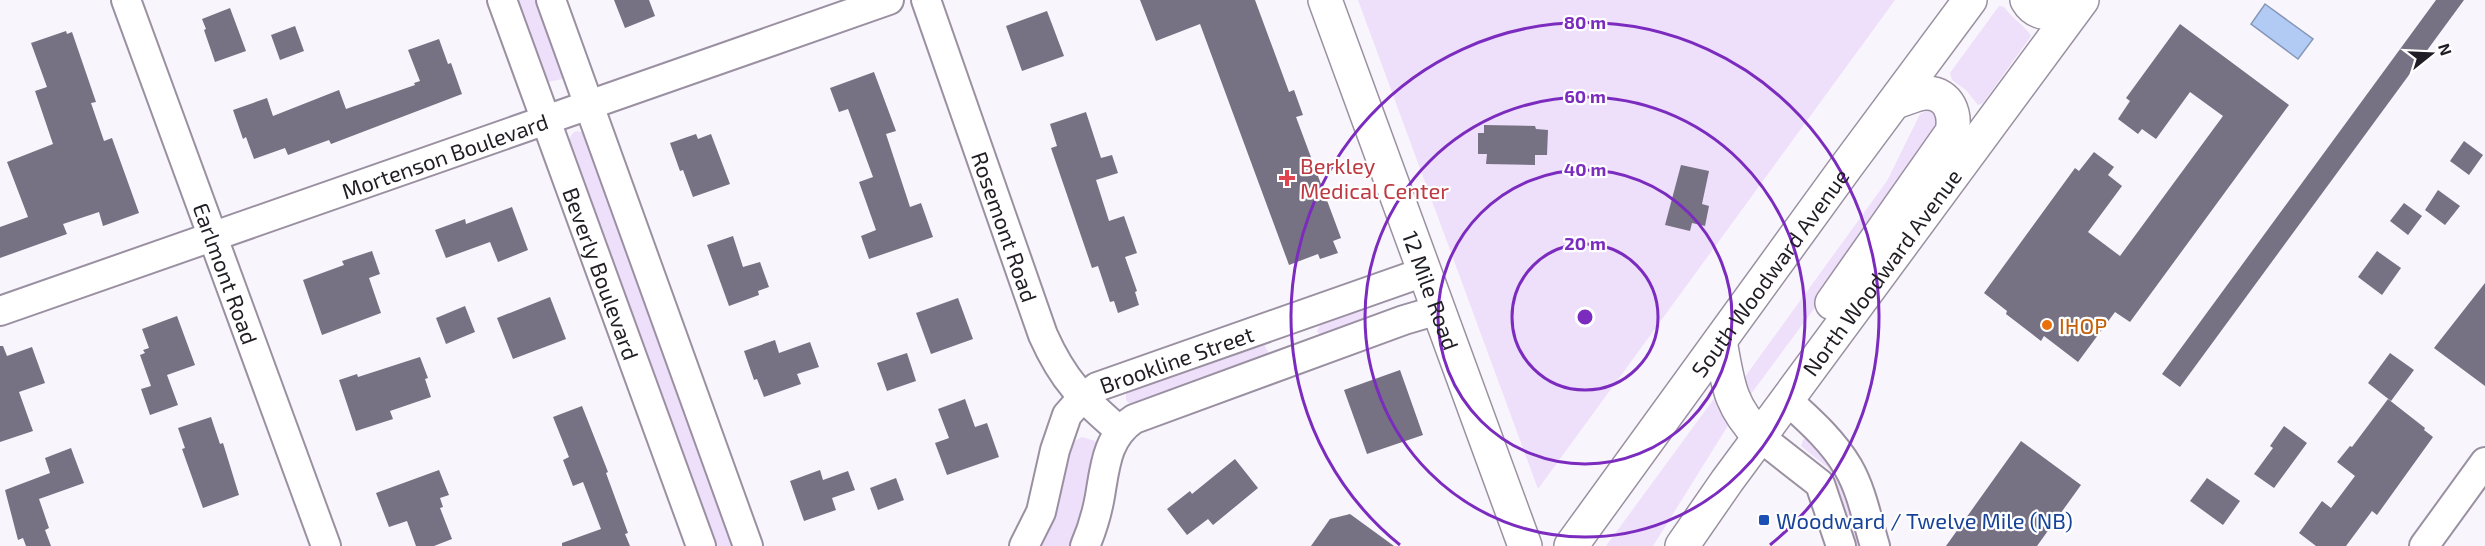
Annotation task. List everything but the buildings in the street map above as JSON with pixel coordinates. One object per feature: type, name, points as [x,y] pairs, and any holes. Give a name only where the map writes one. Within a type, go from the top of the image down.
[{"type":"main road","name":"12 Mile Road","points":[[1325,0],[1525,546]]},
{"type":"main road","name":"South Woodward Avenue","points":[[1571,546],[1970,0]]},
{"type":"main road","points":[[2028,0],[2034,8],[2047,13],[2079,4]]},
{"type":"main road","name":"North Woodward Avenue","points":[[1682,546],[1786,399],[2079,4]]},
{"type":"main road","points":[[1786,399],[1814,328],[1952,132],[1953,112],[1945,99],[1927,92],[1895,102]]},
{"type":"main road","points":[[1720,341],[1733,399],[1743,419],[1760,437]]},
{"type":"street","name":"Earlmont Road","points":[[126,0],[326,546]]},
{"type":"street","name":"Beverly Boulevard","points":[[502,0],[701,546]]},
{"type":"street","name":"Beverly Boulevard","points":[[551,0],[748,546]]},
{"type":"street","name":"Mortenson Boulevard","points":[[0,311],[888,0]]},
{"type":"street","name":"Rosemont Road","points":[[926,0],[1043,335],[1054,358],[1082,398],[1120,431]]},
{"type":"street","name":"Brookline Street","points":[[1024,546],[1041,512],[1055,450],[1067,416],[1082,398],[1097,387],[1425,272]]},
{"type":"street","name":"Brookline Street","points":[[1085,546],[1092,529],[1106,460],[1114,439],[1134,419],[1404,320],[1438,310]]},
{"type":"street","points":[[1786,399],[1823,433],[1849,469],[1858,489],[1875,546]]},
{"type":"street","points":[[1760,437],[1820,484],[1841,546]]},
{"type":"street","points":[[2424,546],[2485,462]]},
{"type":"shaded area","points":[[513,0],[539,0],[565,69],[562,79],[548,82],[542,77]]},
{"type":"shaded area","points":[[1358,0],[1895,0],[1538,489]]},
{"type":"shaded area","points":[[1999,6],[2004,7],[2031,36],[1983,103],[1978,105],[1966,90],[1952,80],[1950,73]]},
{"type":"shaded area","points":[[1929,110],[1939,113],[1944,133],[1748,398],[1744,379],[1747,374],[1887,181],[1920,114]]},
{"type":"shaded area","points":[[576,131],[586,133],[738,546],[713,546],[567,143]]},
{"type":"shaded area","points":[[1358,309],[1366,311],[1368,322],[1323,338],[1317,331],[1322,321]]},
{"type":"shaded area","points":[[1257,343],[1264,344],[1269,354],[1131,405],[1126,400],[1126,394],[1133,388]]},
{"type":"shaded area","points":[[1716,396],[1732,419],[1653,546],[1606,546]]},
{"type":"shaded area","points":[[1810,436],[1839,478],[1860,546],[1856,546],[1834,476],[1827,467],[1801,446],[1803,440]]},
{"type":"shaded area","points":[[1082,437],[1095,441],[1099,447],[1075,546],[1037,546],[1070,444]]},
{"type":"water","points":[[2265,4],[2313,39],[2298,59],[2251,24]]},
{"type":"place","name":"Berkley Medical Center","points":[[1287,178]]},
{"type":"place","name":"IHOP","points":[[2047,325]]},
{"type":"place","name":"Woodward / Twelve Mile (NB)","points":[[1764,520]]}]
